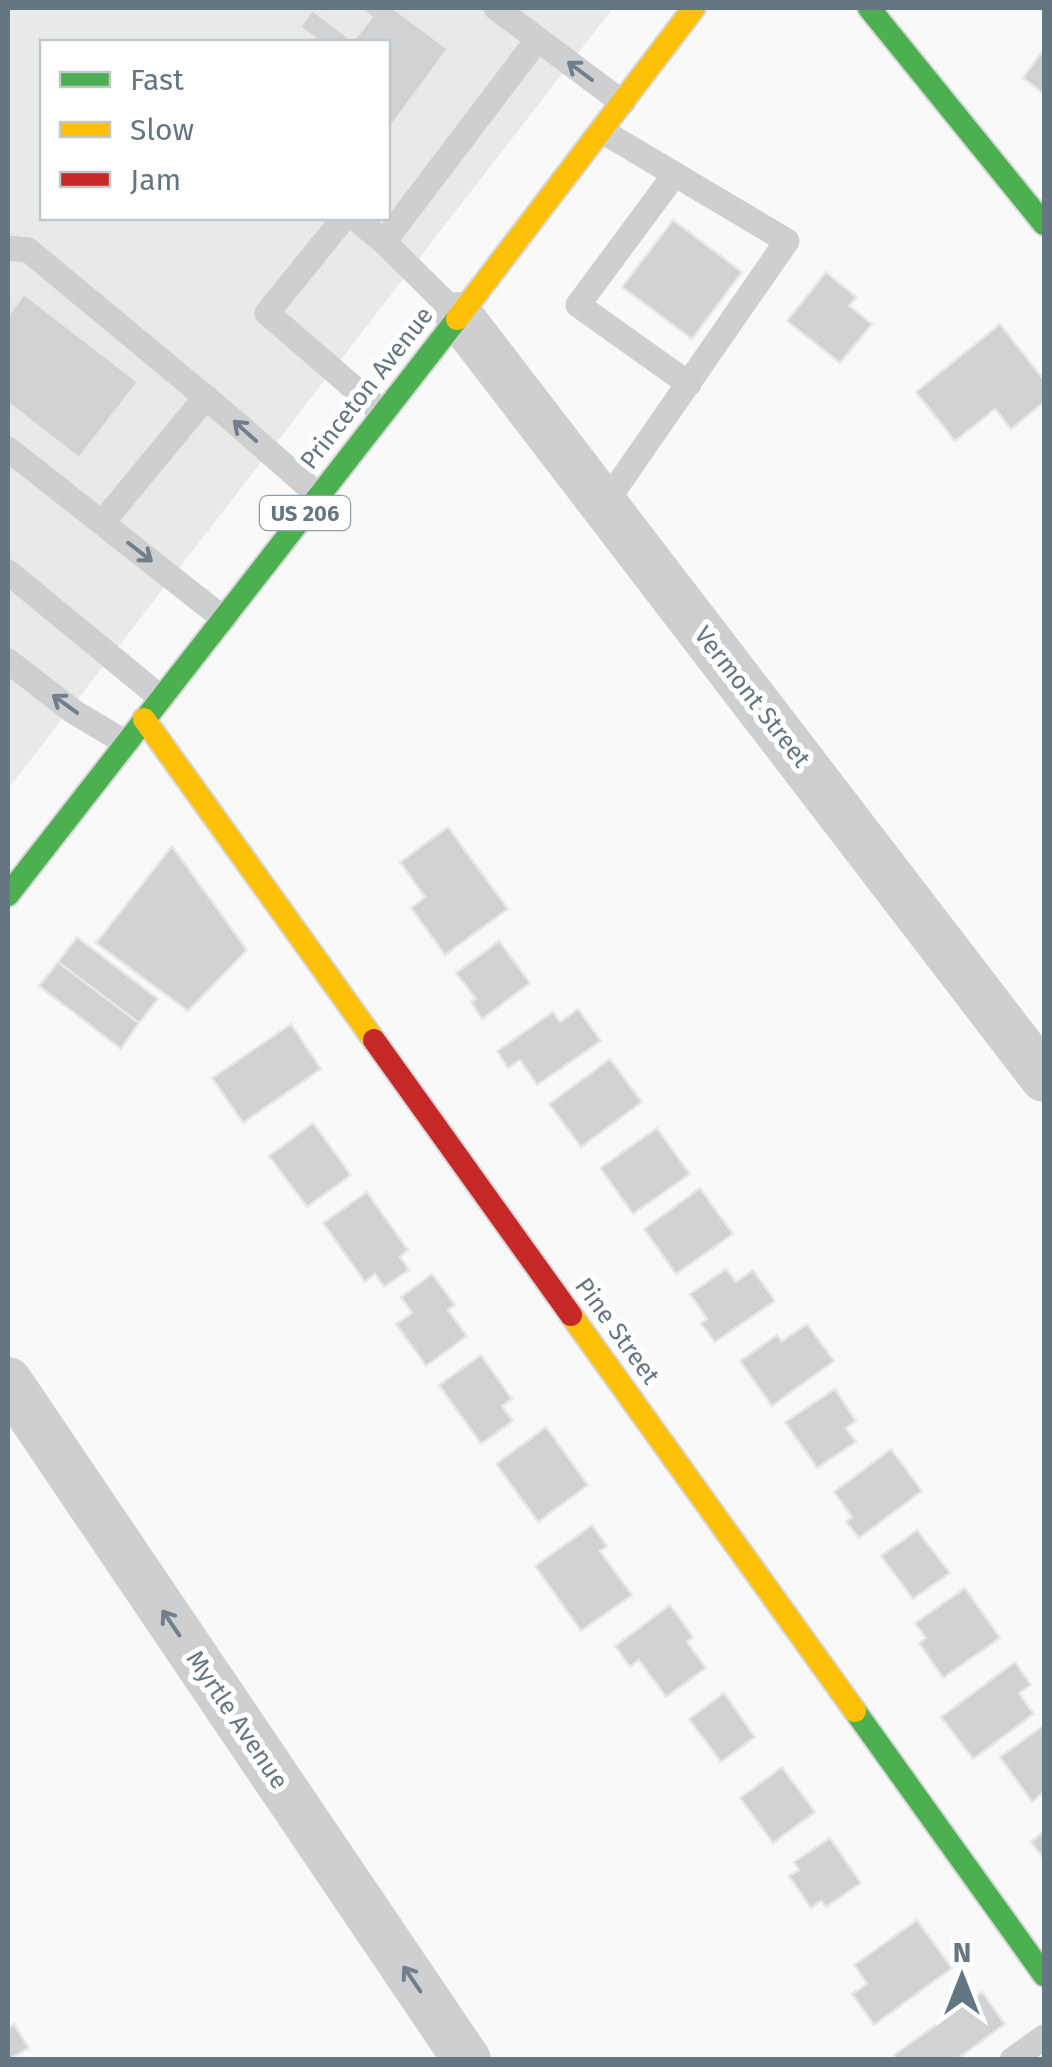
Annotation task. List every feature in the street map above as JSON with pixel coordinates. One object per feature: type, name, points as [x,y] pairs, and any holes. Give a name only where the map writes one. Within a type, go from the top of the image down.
[{"type":"street","name":"Princeton Avenue","points":[[8,895],[18,864],[126,744],[694,8]]},
{"type":"street","points":[[869,8],[1044,224]]},
{"type":"street","name":"Vermont Street","points":[[459,316],[1044,1078]]},
{"type":"street","name":"Pine Street","points":[[144,720],[1044,1976]]},
{"type":"street","name":"Myrtle Avenue","points":[[8,1381],[467,2060]]},
{"type":"lane","points":[[496,8],[623,103]]},
{"type":"lane","points":[[384,242],[538,39]]},
{"type":"lane","points":[[602,130],[788,241],[604,505]]},
{"type":"lane","points":[[675,174],[578,305],[688,384]]},
{"type":"lane","points":[[342,220],[267,313],[383,413]]},
{"type":"lane","points":[[357,220],[459,316]]},
{"type":"lane","points":[[8,248],[28,250],[318,496]]},
{"type":"lane","points":[[102,523],[206,398]]},
{"type":"lane","points":[[8,449],[224,619]]},
{"type":"lane","points":[[8,572],[161,698]]},
{"type":"lane","points":[[8,661],[74,712],[126,744]]},
{"type":"lane","points":[[1012,2060],[1044,2037]]},
{"type":"shaded area","points":[[8,8],[613,8],[8,789]]},
{"type":"building","points":[[360,8],[393,8],[448,49],[390,127],[390,40],[354,40],[372,17]]},
{"type":"building","points":[[312,10],[352,40],[313,40],[300,27]]},
{"type":"building","points":[[1044,49],[1044,94],[1023,78]]},
{"type":"building","points":[[673,220],[742,272],[692,339],[622,287]]},
{"type":"building","points":[[826,272],[856,297],[849,306],[872,324],[840,363],[787,321]]},
{"type":"building","points":[[24,294],[138,382],[79,458],[8,403],[8,315]]},
{"type":"building","points":[[1000,324],[1044,380],[1044,402],[1011,429],[995,409],[955,441],[916,392]]},
{"type":"building","points":[[448,827],[508,909],[445,955],[411,908],[425,897],[400,862]]},
{"type":"building","points":[[172,846],[247,950],[188,1011],[96,943]]},
{"type":"building","points":[[77,937],[158,999],[139,1023],[58,962]]},
{"type":"building","points":[[499,941],[530,983],[482,1019],[471,1002],[476,999],[456,973]]},
{"type":"building","points":[[58,962],[139,1023],[121,1049],[39,986]]},
{"type":"building","points":[[578,1009],[601,1041],[537,1085],[520,1060],[508,1068],[497,1051],[553,1012],[560,1022]]},
{"type":"building","points":[[291,1024],[321,1069],[243,1123],[212,1078]]},
{"type":"building","points":[[610,1059],[642,1102],[581,1147],[549,1104]]},
{"type":"building","points":[[313,1123],[351,1175],[307,1207],[269,1156]]},
{"type":"building","points":[[657,1128],[690,1174],[633,1214],[600,1168]]},
{"type":"building","points":[[700,1188],[733,1234],[676,1274],[644,1229]]},
{"type":"building","points":[[367,1192],[408,1250],[400,1257],[409,1270],[384,1287],[375,1274],[365,1282],[323,1223]]},
{"type":"building","points":[[726,1269],[736,1282],[753,1270],[775,1301],[715,1342],[701,1324],[707,1319],[690,1294]]},
{"type":"building","points":[[432,1274],[455,1305],[448,1310],[467,1336],[426,1366],[396,1324],[412,1313],[401,1297]]},
{"type":"building","points":[[807,1324],[834,1361],[772,1406],[740,1361],[777,1335],[782,1341]]},
{"type":"building","points":[[481,1355],[512,1399],[502,1406],[513,1421],[481,1444],[439,1385]]},
{"type":"building","points":[[835,1389],[856,1421],[846,1428],[856,1442],[817,1468],[785,1422]]},
{"type":"building","points":[[546,1427],[588,1485],[538,1522],[496,1464]]},
{"type":"building","points":[[891,1449],[922,1491],[859,1538],[846,1522],[852,1517],[834,1492]]},
{"type":"building","points":[[592,1525],[607,1546],[600,1551],[632,1595],[581,1631],[535,1566]]},
{"type":"building","points":[[917,1530],[950,1573],[913,1599],[881,1556]]},
{"type":"building","points":[[965,1588],[1000,1638],[943,1678],[919,1643],[926,1638],[915,1623]]},
{"type":"building","points":[[670,1605],[693,1637],[687,1642],[706,1668],[666,1697],[639,1660],[630,1667],[615,1646]]},
{"type":"building","points":[[1015,1662],[1031,1685],[1019,1693],[1034,1714],[973,1759],[941,1717]]},
{"type":"building","points":[[724,1693],[755,1737],[721,1762],[689,1719]]},
{"type":"building","points":[[1044,1725],[1044,1792],[1032,1802],[1000,1757]]},
{"type":"building","points":[[782,1767],[815,1812],[773,1843],[740,1798]]},
{"type":"building","points":[[1044,1831],[1044,1859],[1031,1842]]},
{"type":"building","points":[[830,1838],[861,1883],[826,1907],[821,1901],[811,1908],[789,1876],[799,1870],[794,1862]]},
{"type":"building","points":[[917,1920],[952,1968],[874,2025],[852,1994],[867,1984],[854,1965]]},
{"type":"building","points":[[982,1992],[1005,2024],[956,2060],[897,2060],[894,2055]]},
{"type":"building","points":[[14,2024],[29,2048],[8,2060],[8,2028]]},
{"type":"traffic: fast","points":[[869,8],[1044,224]]},
{"type":"traffic: fast","points":[[8,895],[457,319]]},
{"type":"traffic: fast","points":[[855,1711],[1044,1975]]},
{"type":"traffic: slow","points":[[457,319],[694,8]]},
{"type":"traffic: slow","points":[[144,719],[374,1040]]},
{"type":"traffic: slow","points":[[571,1315],[855,1711]]},
{"type":"traffic: jam","points":[[374,1040],[571,1315]]}]
